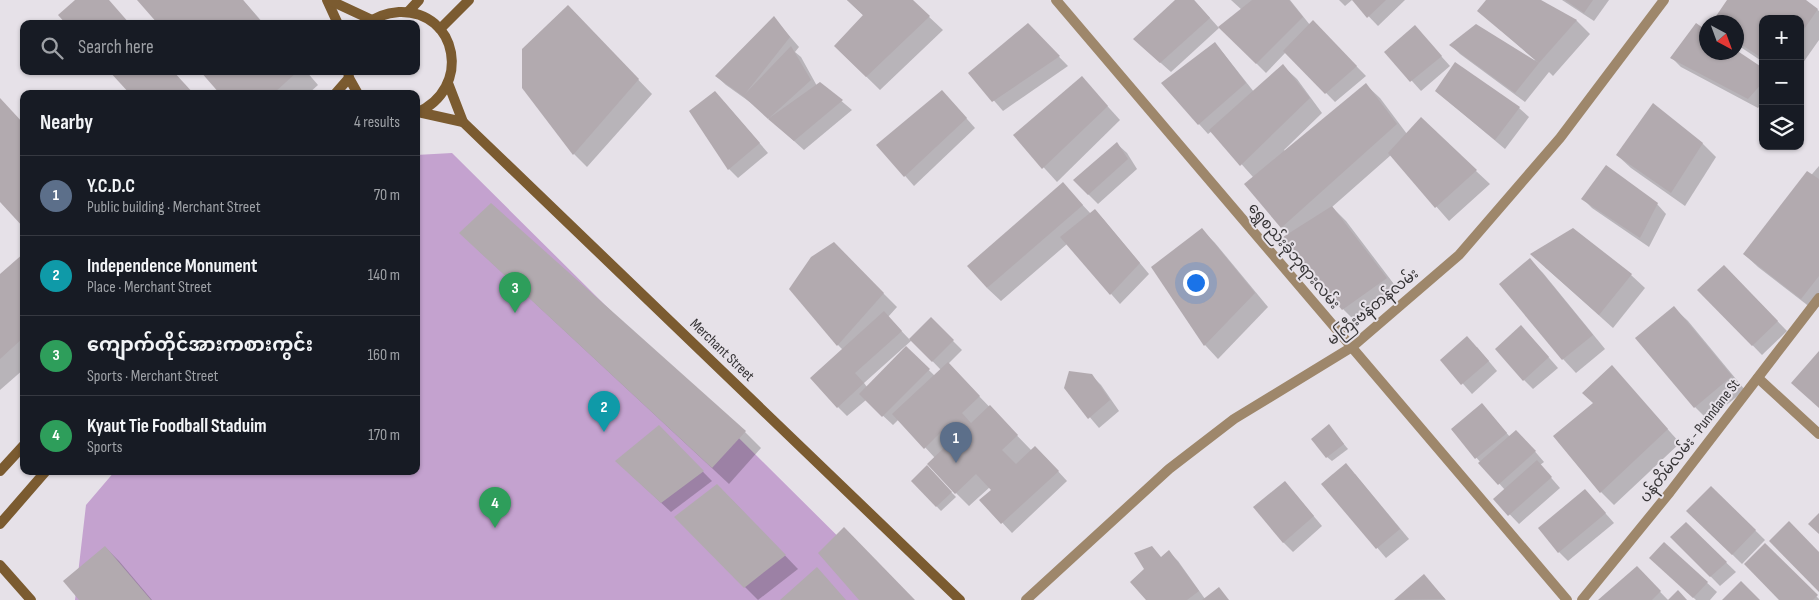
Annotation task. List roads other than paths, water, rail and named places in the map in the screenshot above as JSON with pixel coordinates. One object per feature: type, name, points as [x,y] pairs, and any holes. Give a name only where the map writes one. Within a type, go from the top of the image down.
[{"type":"main road","points":[[328,0],[366,20]]},
{"type":"main road","points":[[328,0],[336,20]]},
{"type":"main road","points":[[408,12],[419,0]]},
{"type":"main road","points":[[440,29],[469,0]]},
{"type":"main road","points":[[374,20],[390,12],[408,12],[420,15],[440,29],[447,41],[452,54],[452,69],[448,83],[441,96],[428,108],[420,111]]},
{"type":"main road","points":[[338,90],[349,75],[356,90]]},
{"type":"main road","points":[[448,83],[463,122]]},
{"type":"main road","points":[[420,113],[463,122]]},
{"type":"main road","name":"Merchant Street","points":[[463,122],[960,600]]},
{"type":"main road","points":[[0,471],[20,449]]},
{"type":"main road","points":[[0,524],[43,475]]},
{"type":"main road","points":[[0,565],[31,600]]},
{"type":"street","name":"ရွှေစည်းခုံဘုရားလမ်း","points":[[1056,0],[1567,600]]},
{"type":"street","name":"မကြီးဗန်တန်လမ်း","points":[[1026,600],[1170,469],[1234,419],[1352,347],[1459,255],[1560,138],[1664,0]]},
{"type":"street","name":"ပန်တိမ်လမ်း - Punndane St","points":[[1582,600],[1670,492],[1819,298]]},
{"type":"street","points":[[1758,378],[1819,434]]},
{"type":"place","name":"ကျောက်တိုင်အားကစားကွင်း","points":[[515,313]]},
{"type":"place","name":"Independence Monument","points":[[604,432]]},
{"type":"place","name":"Y.C.D.C","points":[[956,463]]},
{"type":"place","name":"Kyaut Tie Foodball Staduim","points":[[495,528]]}]
